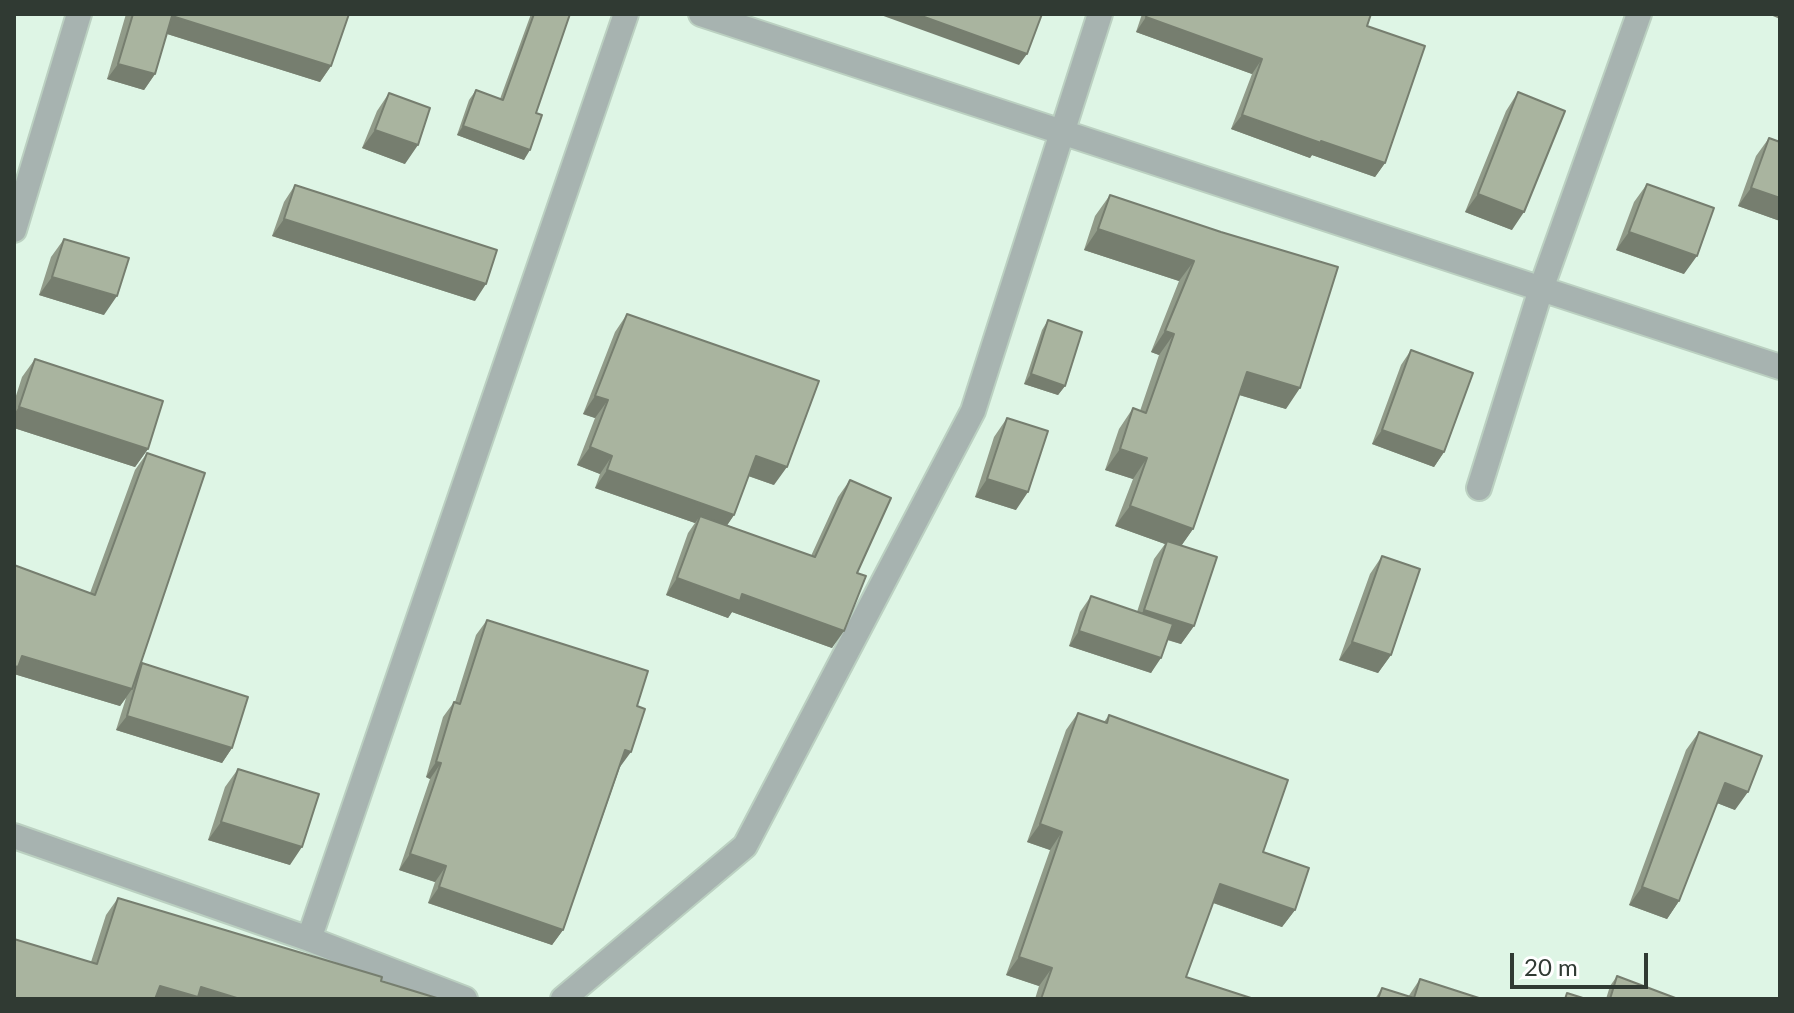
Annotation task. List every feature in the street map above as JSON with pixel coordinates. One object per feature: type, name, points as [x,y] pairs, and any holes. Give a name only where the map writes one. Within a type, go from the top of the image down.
[{"type":"street","points":[[14,230],[79,14]]},
{"type":"street","points":[[309,939],[626,14]]},
{"type":"street","points":[[701,14],[1780,367]]},
{"type":"street","points":[[563,999],[745,846],[973,411],[1100,14]]},
{"type":"street","points":[[1479,488],[1541,289],[1639,14]]},
{"type":"street","points":[[14,836],[309,939],[465,999]]},
{"type":"building","points":[[133,14],[349,14],[331,66],[172,16],[155,74],[118,64]]},
{"type":"building","points":[[534,14],[570,14],[536,113],[542,115],[530,150],[463,126],[476,90],[503,100]]},
{"type":"building","points":[[916,14],[1042,14],[1027,54]]},
{"type":"building","points":[[1147,14],[1371,14],[1367,26],[1425,46],[1385,163],[1242,115],[1262,59],[1146,17]]},
{"type":"building","points":[[1518,92],[1565,111],[1524,212],[1478,194]]},
{"type":"building","points":[[389,93],[430,108],[418,145],[375,130]]},
{"type":"building","points":[[1769,138],[1780,142],[1780,198],[1751,188]]},
{"type":"building","points":[[1647,184],[1714,208],[1697,256],[1629,232]]},
{"type":"building","points":[[295,185],[497,250],[486,284],[284,219]]},
{"type":"building","points":[[1110,195],[1338,267],[1300,388],[1247,372],[1193,529],[1130,506],[1147,458],[1120,449],[1133,408],[1146,413],[1174,334],[1165,331],[1194,261],[1098,229]]},
{"type":"building","points":[[64,239],[129,258],[117,296],[52,277]]},
{"type":"building","points":[[627,314],[819,381],[787,467],[756,456],[734,515],[607,470],[612,456],[590,447],[608,400],[595,396]]},
{"type":"building","points":[[1048,320],[1082,332],[1065,386],[1031,374]]},
{"type":"building","points":[[1411,350],[1473,373],[1444,452],[1382,430]]},
{"type":"building","points":[[35,359],[163,401],[148,449],[19,407]]},
{"type":"building","points":[[1007,418],[1048,431],[1028,492],[987,479]]},
{"type":"building","points":[[147,453],[205,473],[132,689],[22,656],[18,667],[14,666],[14,565],[95,595]]},
{"type":"building","points":[[850,480],[891,498],[857,573],[866,576],[844,631],[742,594],[740,601],[677,578],[700,516],[815,557]]},
{"type":"building","points":[[1167,541],[1217,557],[1194,626],[1144,610]]},
{"type":"building","points":[[1382,556],[1420,569],[1391,655],[1352,642]]},
{"type":"building","points":[[1091,596],[1173,624],[1161,658],[1079,631]]},
{"type":"building","points":[[487,620],[648,671],[637,706],[645,709],[631,752],[625,750],[563,930],[439,887],[446,866],[410,854],[441,763],[436,762],[454,702],[460,704]]},
{"type":"building","points":[[142,663],[248,697],[232,748],[127,716]]},
{"type":"building","points":[[1078,713],[1107,723],[1109,715],[1288,780],[1263,852],[1309,868],[1295,910],[1220,884],[1186,977],[1254,999],[1041,999],[1052,968],[1019,957],[1062,832],[1040,824]]},
{"type":"building","points":[[1699,732],[1762,756],[1748,792],[1725,783],[1679,901],[1642,887]]},
{"type":"building","points":[[238,769],[319,794],[302,847],[221,822]]},
{"type":"building","points":[[118,898],[382,977],[381,981],[440,999],[240,999],[201,987],[198,997],[160,986],[155,999],[14,999],[14,939],[97,964]]},
{"type":"building","points":[[1617,976],[1678,999],[1610,999]]},
{"type":"building","points":[[1420,979],[1482,999],[1378,999],[1382,988],[1414,998]]},
{"type":"building","points":[[1567,993],[1586,999],[1565,999]]}]
